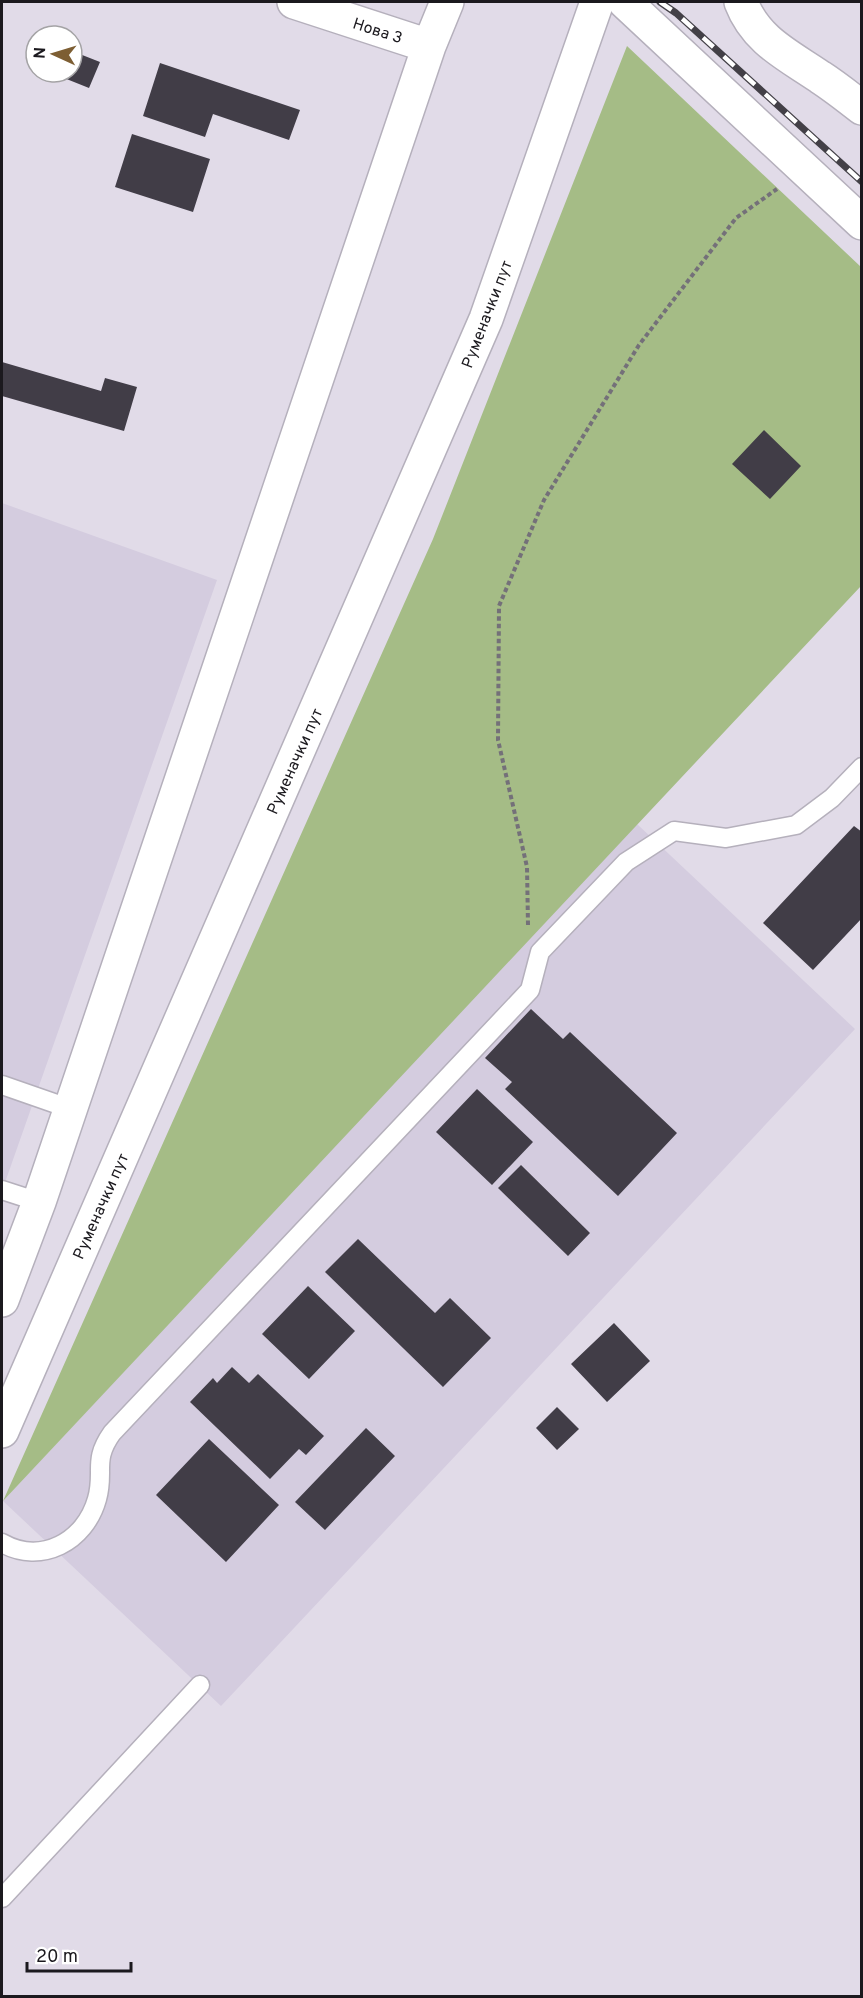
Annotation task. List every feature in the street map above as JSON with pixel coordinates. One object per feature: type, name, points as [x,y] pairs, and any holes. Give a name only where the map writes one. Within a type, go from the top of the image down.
[{"type":"street","name":"Нова 3","points":[[294,2],[429,46]]},
{"type":"street","points":[[2,1298],[39,1202],[71,1109],[429,46],[447,2]]},
{"type":"street","name":"Руменачки пут","points":[[2,1431],[486,319],[597,2]]},
{"type":"street","points":[[625,2],[861,223]]},
{"type":"street","points":[[741,2],[752,23],[778,52],[819,76],[861,108]]},
{"type":"lane","points":[[2,1543],[26,1552],[45,1551],[65,1543],[82,1528],[98,1498],[98,1464],[102,1447],[112,1433],[530,990],[540,952],[626,862],[674,831],[726,838],[796,825],[832,798],[861,767]]},
{"type":"lane","points":[[2,1085],[71,1109]]},
{"type":"lane","points":[[2,1190],[39,1202]]},
{"type":"lane","points":[[2,1898],[200,1684]]},
{"type":"path","points":[[529,934],[527,867],[498,740],[498,606],[544,500],[639,345],[736,218],[804,169]]},
{"type":"shaded area","points":[[2,503],[217,580],[2,1191]]},
{"type":"shaded area","points":[[636,823],[855,1029],[221,1706],[3,1501]]},
{"type":"green space","points":[[627,46],[861,267],[861,586],[3,1501],[433,539]]},
{"type":"building","points":[[84,56],[100,62],[89,88],[79,84],[84,84]]},
{"type":"building","points":[[160,63],[300,110],[289,140],[213,114],[205,137],[143,116]]},
{"type":"building","points":[[132,134],[210,159],[193,212],[115,187]]},
{"type":"building","points":[[2,362],[101,391],[105,378],[137,387],[124,431],[2,396]]},
{"type":"building","points":[[764,430],[801,466],[770,499],[732,464]]},
{"type":"building","points":[[854,826],[862,832],[862,918],[813,970],[763,923]]},
{"type":"building","points":[[531,1009],[563,1039],[570,1032],[677,1133],[618,1196],[505,1089],[512,1082],[485,1058]]},
{"type":"building","points":[[477,1089],[533,1142],[492,1185],[436,1132]]},
{"type":"building","points":[[521,1165],[590,1233],[568,1256],[498,1188]]},
{"type":"building","points":[[358,1239],[435,1313],[450,1298],[491,1338],[443,1387],[325,1272]]},
{"type":"building","points":[[308,1286],[355,1331],[309,1379],[262,1334]]},
{"type":"building","points":[[614,1323],[650,1361],[607,1402],[571,1364]]},
{"type":"building","points":[[232,1367],[249,1383],[258,1374],[324,1436],[306,1455],[299,1449],[270,1479],[190,1402],[213,1378],[217,1383]]},
{"type":"building","points":[[557,1407],[579,1429],[557,1450],[536,1428]]},
{"type":"building","points":[[366,1428],[395,1456],[325,1530],[295,1502]]},
{"type":"building","points":[[209,1439],[279,1505],[226,1562],[156,1495]]},
{"type":"railway","points":[[660,2],[676,13],[862,182]]}]
